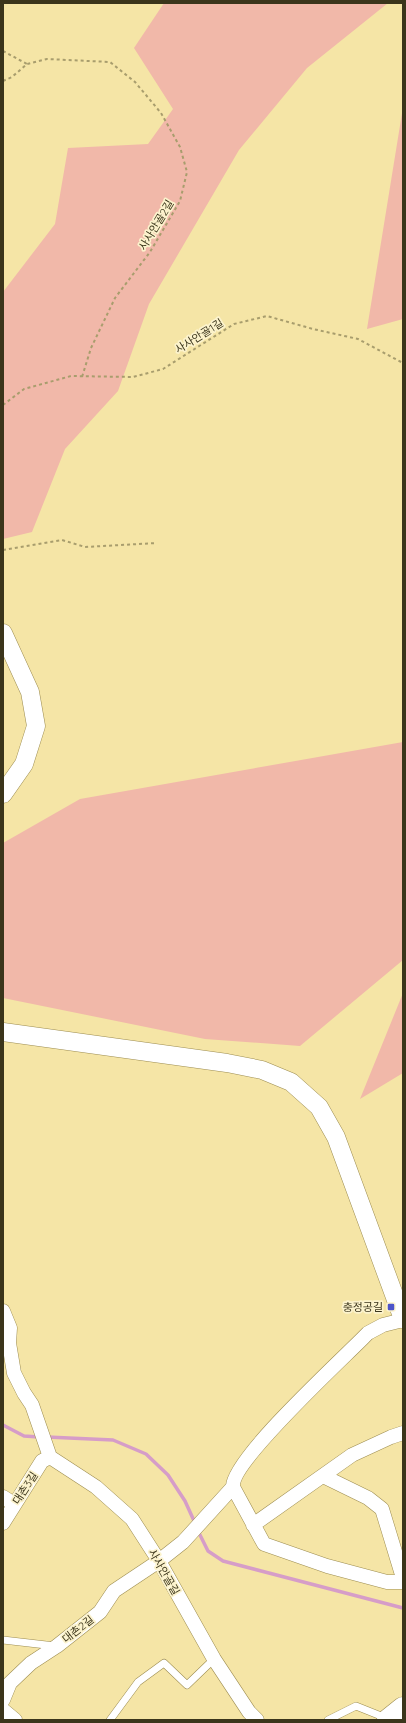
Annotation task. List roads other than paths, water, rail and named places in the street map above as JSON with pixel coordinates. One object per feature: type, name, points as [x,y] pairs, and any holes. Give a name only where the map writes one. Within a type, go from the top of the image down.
[{"type":"street","points":[[3,633],[30,692],[36,726],[24,764],[3,794]]},
{"type":"street","points":[[3,1032],[227,1063],[262,1070],[291,1082],[319,1106],[336,1137],[403,1319],[383,1325],[368,1333],[271,1430],[246,1460],[233,1482],[233,1487],[264,1544],[327,1566],[387,1582],[403,1582]]},
{"type":"street","points":[[3,1311],[10,1328],[9,1343],[14,1373],[32,1406],[48,1453]]},
{"type":"street","points":[[253,1525],[352,1455],[390,1437],[403,1433]]},
{"type":"street","name":"대촌3길","points":[[3,1523],[9,1501],[48,1453]]},
{"type":"street","name":"사사안골길","points":[[48,1453],[96,1487],[132,1519],[159,1561],[214,1659],[249,1712],[257,1720]]},
{"type":"street","points":[[323,1476],[368,1498],[382,1509],[403,1578]]},
{"type":"street","name":"대촌2길","points":[[3,1700],[10,1683],[31,1663],[57,1646],[100,1612],[114,1591],[159,1561],[183,1542],[223,1500],[233,1487]]},
{"type":"street","points":[[3,1710],[15,1720]]},
{"type":"lane","points":[[3,1640],[57,1646]]},
{"type":"lane","points":[[110,1720],[138,1682],[164,1663],[187,1685],[214,1659]]},
{"type":"lane","points":[[328,1720],[356,1706],[393,1716]]},
{"type":"waterway","points":[[3,1425],[24,1436],[39,1437]]},
{"type":"waterway","points":[[47,1437],[113,1440],[146,1454],[168,1475],[185,1501],[195,1523]]},
{"type":"waterway","points":[[198,1531],[208,1551],[223,1561],[403,1608]]},
{"type":"place","name":"충정공길","points":[[391,1307]]}]
